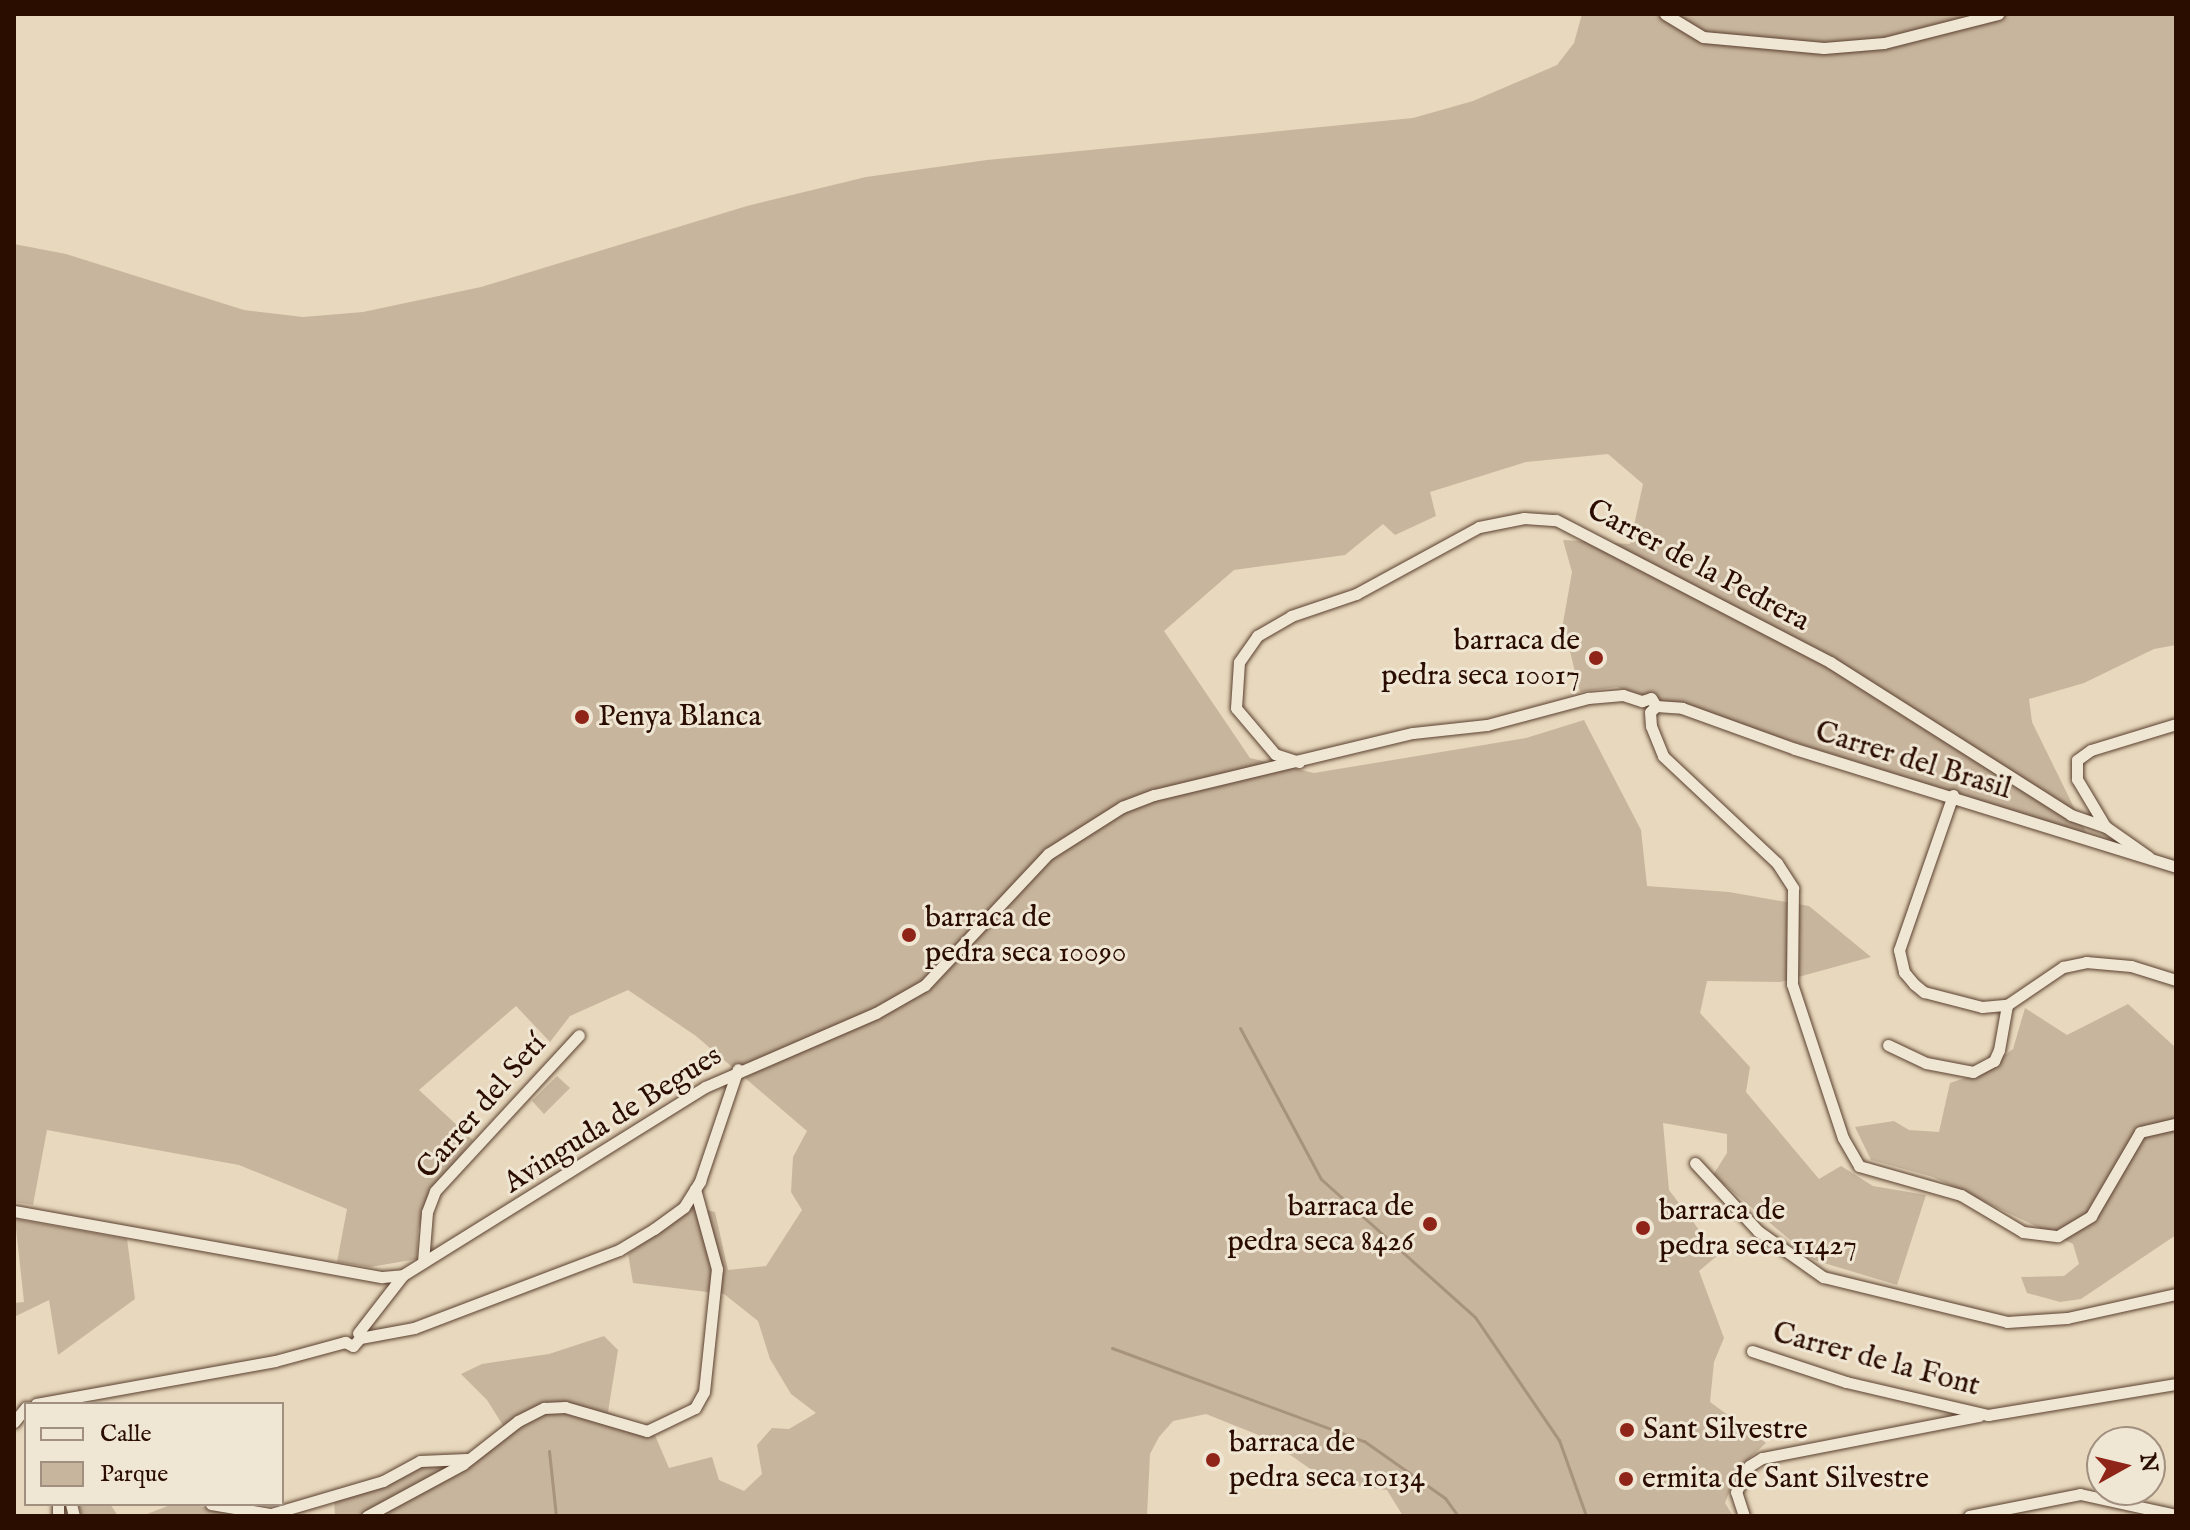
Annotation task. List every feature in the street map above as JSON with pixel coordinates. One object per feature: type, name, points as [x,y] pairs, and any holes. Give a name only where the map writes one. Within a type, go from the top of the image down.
[{"type":"street","points":[[1665,14],[1703,37],[1824,48],[1884,43],[1998,14]]},
{"type":"street","name":"Carrer de la Pedrera","points":[[1299,762],[1275,754],[1236,708],[1239,662],[1257,636],[1291,616],[1356,594],[1479,527],[1524,518],[1556,520],[1830,662],[2071,815],[2106,827],[2155,861]]},
{"type":"street","name":"Carrer del Brasil","points":[[1299,762],[1413,733],[1487,725],[1588,698],[1623,695],[1642,701],[1651,698],[1653,709],[1682,708],[1809,754],[1953,795],[2108,850],[2176,867]]},
{"type":"street","points":[[1653,709],[1653,740],[1663,756],[1777,863],[1793,888],[1792,984],[1843,1138],[1859,1166],[1961,1195],[2023,1232],[2058,1236],[2091,1216],[2140,1132],[2176,1124]]},
{"type":"street","points":[[2106,827],[2077,779],[2077,760],[2091,750],[2176,724]]},
{"type":"street","name":"Avinguda de Begues","points":[[359,1336],[403,1275],[423,1262],[738,1069],[876,1013],[925,985],[1048,854],[1122,807],[1299,762]]},
{"type":"street","points":[[1953,795],[1902,938],[1901,962],[1924,992],[1982,1007],[2007,1005],[2076,963],[2104,961],[2176,980]]},
{"type":"street","points":[[1888,1045],[1926,1063],[1973,1072],[1994,1061],[2007,1005]]},
{"type":"street","name":"Carrer del Setí","points":[[423,1262],[427,1212],[435,1191],[579,1035]]},
{"type":"street","points":[[47,1402],[275,1361],[345,1342],[353,1346],[359,1336],[414,1328],[619,1250],[684,1207],[695,1189],[738,1069]]},
{"type":"street","points":[[1695,1163],[1747,1222],[1788,1257],[1823,1277],[2007,1322],[2067,1318],[2176,1294]]},
{"type":"street","points":[[367,1516],[470,1458],[544,1408],[565,1407],[647,1431],[695,1408],[704,1392],[717,1269],[695,1189]]},
{"type":"street","points":[[14,1211],[382,1277],[403,1275]]},
{"type":"street","name":"Carrer de la Font","points":[[1752,1351],[1846,1382],[1988,1415],[2176,1384]]},
{"type":"street","points":[[1744,1516],[1736,1492],[1749,1466],[1762,1458],[1988,1415]]},
{"type":"street","points":[[223,1506],[271,1514],[383,1481],[420,1461],[470,1458]]},
{"type":"street","points":[[1969,1516],[2080,1494],[2176,1515]]},
{"type":"green space","points":[[1582,14],[2176,14],[2176,645],[2154,649],[2084,683],[2029,699],[2032,722],[2087,834],[1617,687],[1580,692],[1563,623],[1572,572],[1563,540],[1630,544],[1643,484],[1608,454],[1526,462],[1430,492],[1436,516],[1395,535],[1383,524],[1345,555],[1234,570],[1164,631],[1250,758],[1314,773],[1526,738],[1584,720],[1641,830],[1647,886],[1729,892],[1809,906],[1871,957],[1780,982],[1707,981],[1700,1013],[1750,1067],[1746,1092],[1819,1179],[1841,1166],[1873,1186],[1926,1195],[1897,1285],[1814,1260],[1713,1175],[1727,1153],[1727,1134],[1663,1123],[1669,1190],[1718,1255],[1699,1271],[1724,1338],[1714,1362],[1710,1402],[1766,1443],[1739,1468],[1725,1503],[1733,1516],[1403,1516],[1387,1490],[1329,1482],[1266,1438],[1206,1414],[1173,1421],[1159,1437],[1150,1454],[1147,1516],[335,1516],[334,1498],[422,1463],[468,1467],[509,1435],[487,1400],[461,1374],[482,1364],[549,1354],[604,1336],[618,1350],[608,1412],[654,1433],[669,1468],[712,1457],[719,1480],[744,1491],[762,1474],[757,1445],[772,1428],[789,1429],[816,1413],[791,1394],[770,1359],[758,1321],[724,1294],[633,1283],[628,1254],[692,1207],[715,1212],[728,1270],[766,1266],[802,1210],[791,1192],[793,1157],[807,1131],[696,1036],[628,990],[570,1016],[550,1042],[516,1006],[419,1090],[473,1140],[430,1193],[418,1230],[417,1259],[370,1267],[337,1262],[347,1209],[239,1165],[47,1130],[33,1205],[14,1202],[14,244],[66,254],[244,310],[303,317],[363,312],[481,287],[747,206],[866,177],[987,160],[1413,118],[1473,101],[1557,65],[1574,43]]},
{"type":"green space","points":[[2128,1004],[2176,1048],[2176,1235],[2081,1299],[2060,1302],[2027,1293],[2021,1277],[2064,1276],[2079,1264],[2073,1244],[1933,1177],[1871,1160],[1855,1127],[1894,1121],[1909,1130],[1939,1132],[1950,1083],[1981,1073],[2013,1049],[2025,1008],[2067,1035]]},
{"type":"green space","points":[[557,1076],[570,1088],[544,1114],[532,1101]]},
{"type":"green space","points":[[15,1219],[127,1239],[135,1299],[58,1355],[49,1300],[14,1317],[14,1303],[24,1302]]},
{"type":"green space","points":[[79,1506],[111,1506],[118,1516],[82,1516]]},
{"type":"green space","points":[[168,1506],[200,1506],[235,1516],[142,1516]]},
{"type":"waterway","points":[[1240,1028],[1321,1179],[1475,1317],[1559,1440],[1586,1516]]},
{"type":"waterway","points":[[1112,1348],[1364,1441],[1445,1498],[1458,1516]]},
{"type":"waterway","points":[[549,1451],[556,1516]]},
{"type":"place","name":"barraca de pedra seca 10017","points":[[1596,658]]},
{"type":"place","name":"Penya Blanca","points":[[582,717]]},
{"type":"place","name":"barraca de pedra seca 10090","points":[[909,935]]},
{"type":"place","name":"barraca de pedra seca 8426","points":[[1430,1224]]},
{"type":"place","name":"barraca de pedra seca 11427","points":[[1643,1228]]},
{"type":"place","name":"Sant Silvestre","points":[[1627,1430]]},
{"type":"place","name":"barraca de pedra seca 10134","points":[[1213,1460]]},
{"type":"place","name":"ermita de Sant Silvestre","points":[[1626,1479]]}]
